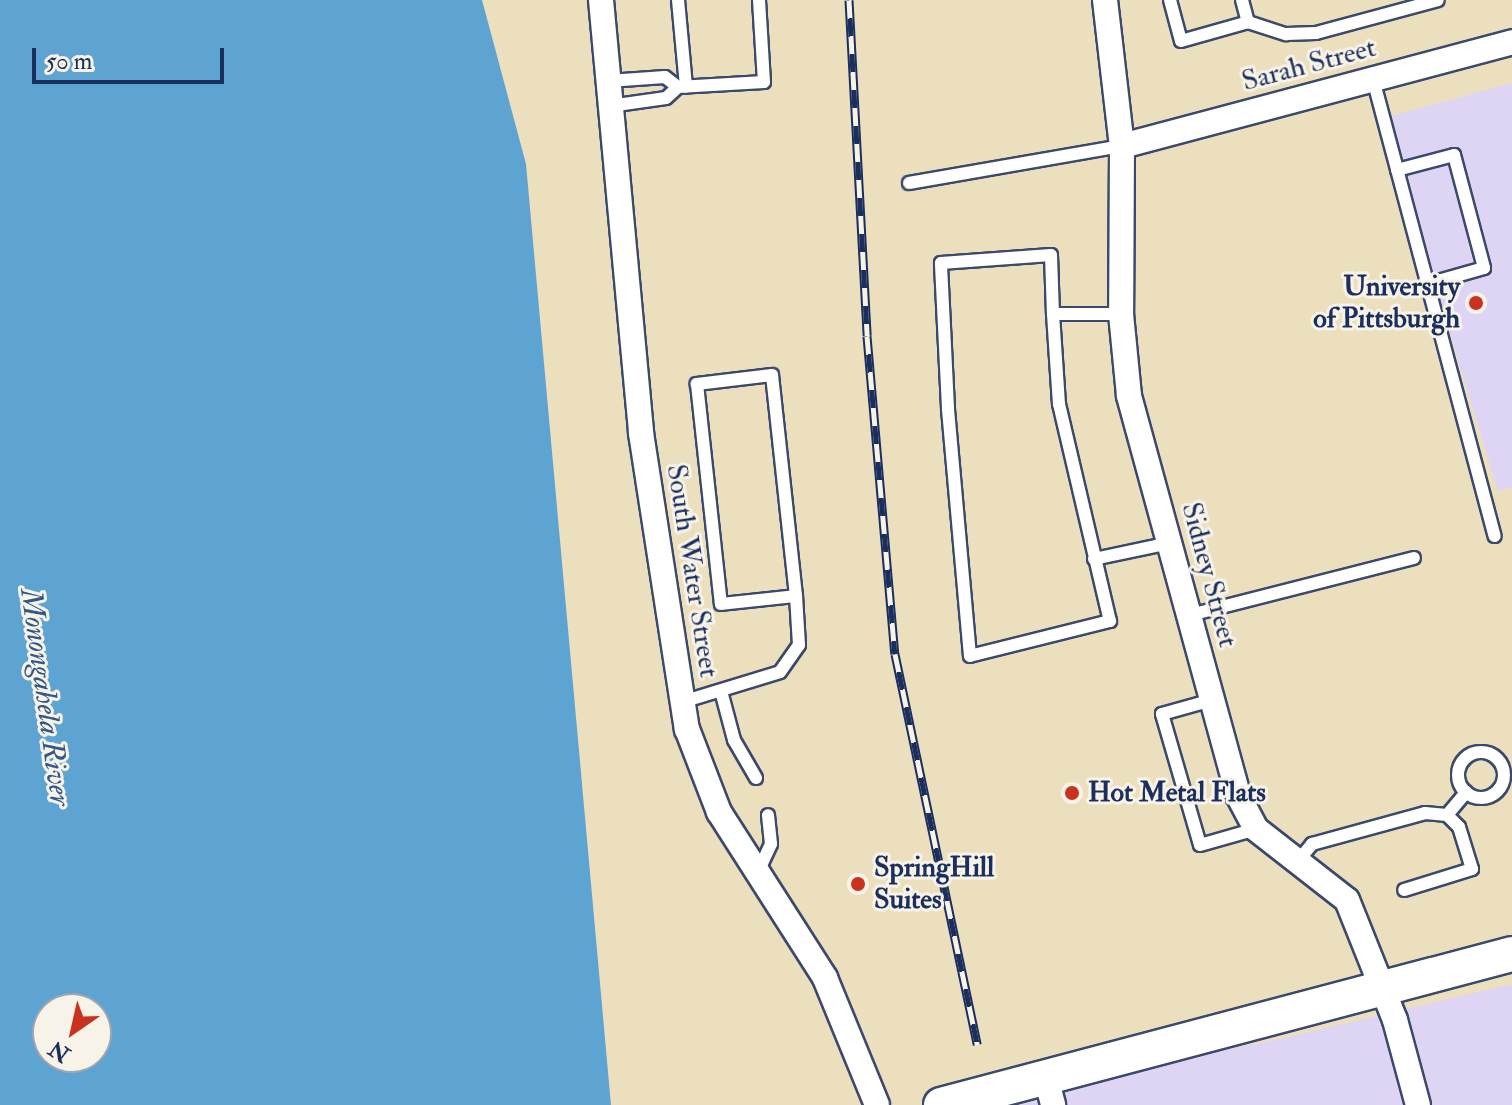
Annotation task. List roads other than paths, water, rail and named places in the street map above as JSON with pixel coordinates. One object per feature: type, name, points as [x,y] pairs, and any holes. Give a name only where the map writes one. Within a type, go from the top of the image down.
[{"type":"main road","points":[[941,1105],[1050,1091],[1382,988],[1512,954]]},
{"type":"street","name":"South Water Street","points":[[601,0],[639,420],[682,702],[702,777],[757,874],[825,978],[877,1105]]},
{"type":"street","name":"Sidney Street","points":[[1105,0],[1122,146],[1121,314],[1129,396],[1238,795],[1256,829],[1347,900],[1382,988],[1418,1105]]},
{"type":"street","name":"Sarah Street","points":[[1122,146],[1512,42]]},
{"type":"lane","points":[[678,0],[682,87]]},
{"type":"lane","points":[[610,106],[666,98],[682,87],[764,82],[759,0]]},
{"type":"lane","points":[[1170,0],[1181,41],[1248,22],[1286,34],[1316,33],[1438,0]]},
{"type":"lane","points":[[1242,0],[1248,22]]},
{"type":"lane","points":[[608,81],[665,77],[682,87]]},
{"type":"lane","points":[[1373,79],[1495,536]]},
{"type":"lane","points":[[909,183],[1122,146]]},
{"type":"lane","points":[[1397,170],[1454,155],[1484,268],[1428,284]]},
{"type":"lane","points":[[1051,255],[1053,314],[1059,404],[1110,621],[970,656],[948,408],[941,263],[1051,255]]},
{"type":"lane","points":[[1053,314],[1121,314]]},
{"type":"lane","points":[[682,702],[780,672],[793,660],[799,645],[796,596],[772,375],[697,384],[721,604],[796,596]]},
{"type":"lane","points":[[1094,559],[1170,543]]},
{"type":"lane","points":[[1190,615],[1414,558]]},
{"type":"lane","points":[[721,691],[734,740],[756,778]]},
{"type":"lane","points":[[1212,700],[1162,714],[1200,845],[1256,829]]},
{"type":"lane","points":[[1447,815],[1466,792]]},
{"type":"lane","points":[[1299,860],[1312,844],[1425,813],[1447,815],[1459,827],[1472,869],[1404,890]]},
{"type":"lane","points":[[757,874],[771,844],[768,815]]},
{"type":"water","name":"Monongahela River","points":[[0,0],[482,0],[526,164],[611,1105],[0,1105]]},
{"type":"railway","points":[[849,0],[867,336],[895,654],[977,1044]]},
{"type":"place","name":"University of Pittsburgh","points":[[1476,303]]},
{"type":"place","name":"Hot Metal Flats","points":[[1072,793]]},
{"type":"place","name":"SpringHill Suites","points":[[858,884]]}]
